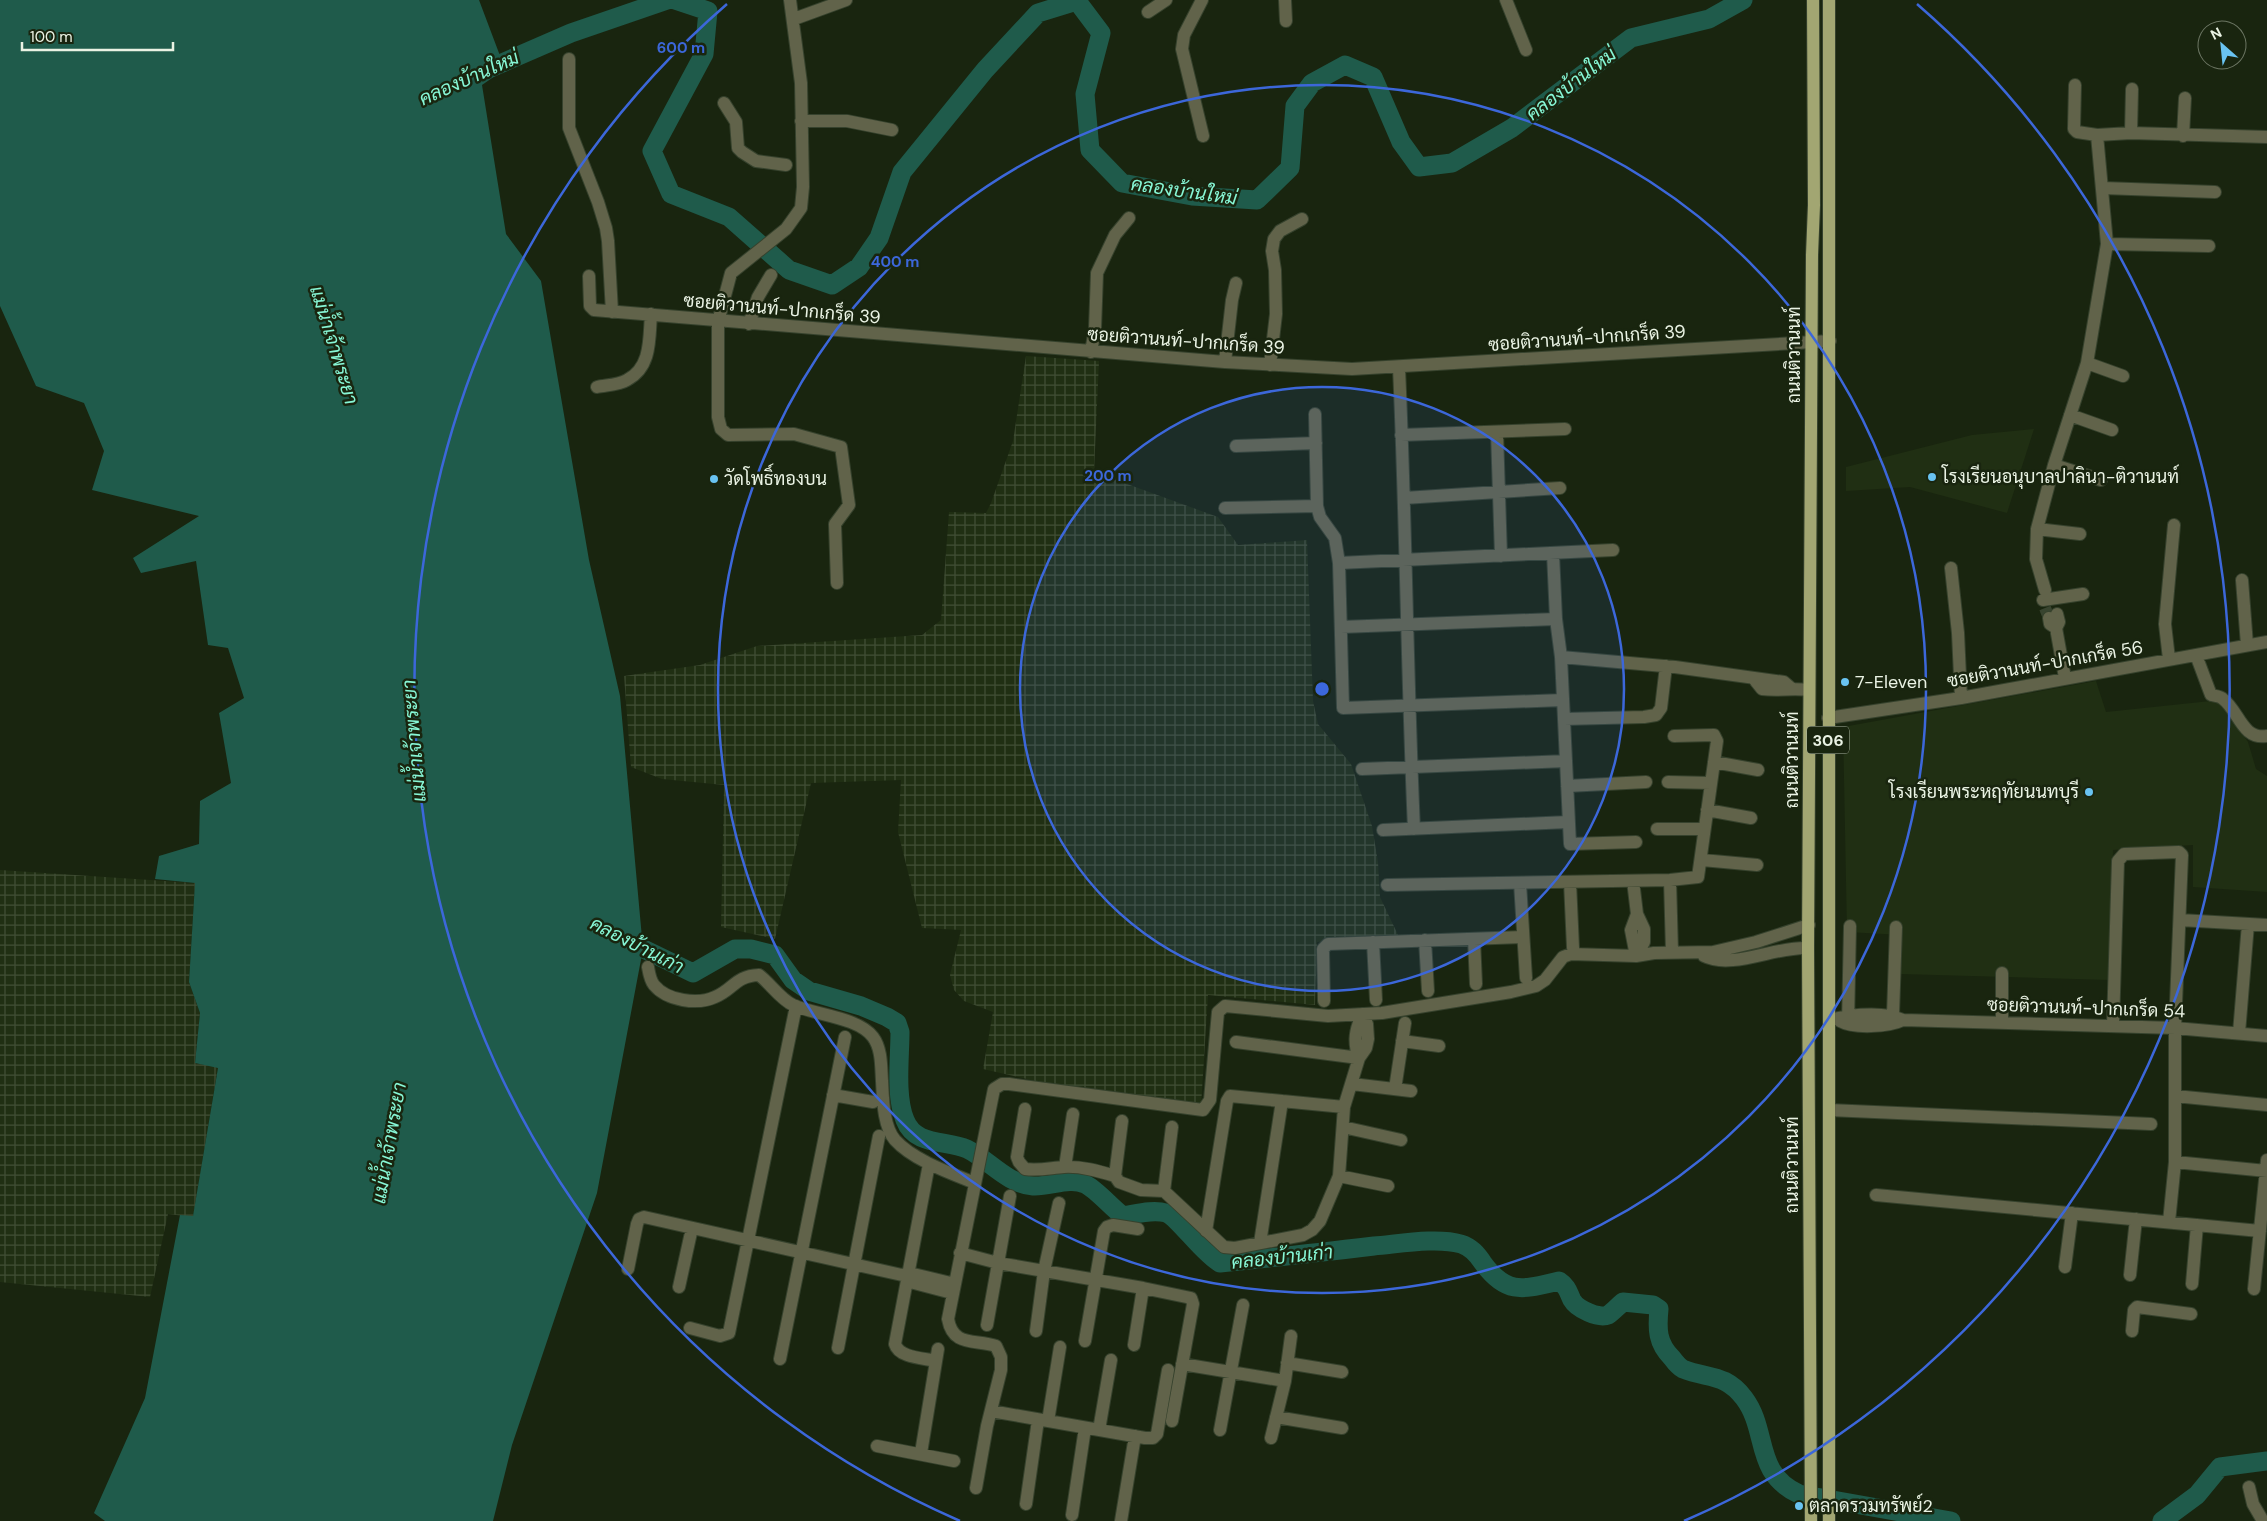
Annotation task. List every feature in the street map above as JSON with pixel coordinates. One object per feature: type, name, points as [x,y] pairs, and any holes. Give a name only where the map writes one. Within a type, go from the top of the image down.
[{"type":"main road","name":"ถนนติวานนท์","points":[[1811,1516],[1808,948],[1814,205],[1813,0]]},
{"type":"main road","name":"ถนนติวานนท์","points":[[1829,0],[1828,718],[1841,1020],[1829,1110],[1829,1518]]},
{"type":"main road","points":[[1809,1164],[1828,1165]]},
{"type":"street","points":[[790,0],[794,18],[801,84],[802,121],[794,164],[801,208],[786,229],[731,273],[718,322],[718,417],[721,429],[728,435],[794,434],[838,445],[842,450],[849,505],[835,524],[837,584]]},
{"type":"street","points":[[794,18],[846,0]]},
{"type":"street","points":[[1148,12],[1166,0]]},
{"type":"street","points":[[1202,0],[1184,35],[1182,49],[1203,136]]},
{"type":"street","points":[[1285,0],[1286,21]]},
{"type":"street","points":[[1506,0],[1526,50]]},
{"type":"street","points":[[569,59],[569,128],[598,202],[606,228],[612,312]]},
{"type":"street","points":[[2075,85],[2074,129],[2077,132],[2097,135],[2130,133],[2267,137]]},
{"type":"street","points":[[2130,133],[2132,89]]},
{"type":"street","points":[[2183,136],[2185,98]]},
{"type":"street","points":[[724,103],[736,122],[738,148],[742,152],[756,161],[794,164]]},
{"type":"street","points":[[802,121],[847,120],[886,129]]},
{"type":"street","points":[[2065,678],[2050,608],[2036,560],[2037,529],[2054,465],[2087,363],[2107,244],[2097,135]]},
{"type":"street","points":[[2103,188],[2215,192]]},
{"type":"street","points":[[1091,352],[1095,328],[1097,273],[1115,235],[1129,218]]},
{"type":"street","points":[[1270,365],[1276,314],[1275,270],[1272,251],[1274,239],[1280,231],[1302,219]]},
{"type":"street","points":[[2107,244],[2209,246]]},
{"type":"street","points":[[749,324],[752,310],[771,275]]},
{"type":"street","name":"ซอยติวานนท์-ปากเกร็ด 39","points":[[589,276],[591,308],[612,312],[1270,365],[1352,369],[1398,368],[1830,341]]},
{"type":"street","points":[[1226,362],[1232,300],[1236,283]]},
{"type":"street","points":[[597,387],[626,381],[640,371],[648,354],[651,314]]},
{"type":"street","points":[[2087,363],[2123,376]]},
{"type":"street","points":[[1398,368],[1406,560],[1408,707],[1414,828]]},
{"type":"street","points":[[1315,414],[1317,506],[1320,517],[1335,538],[1339,563],[1343,708],[1563,700]]},
{"type":"street","points":[[2070,416],[2112,430]]},
{"type":"street","points":[[1401,435],[1565,429]]},
{"type":"street","points":[[1497,432],[1502,556]]},
{"type":"street","points":[[1236,446],[1316,443]]},
{"type":"street","points":[[2054,465],[2100,480]]},
{"type":"street","points":[[1404,498],[1560,488]]},
{"type":"street","points":[[1225,508],[1317,506]]},
{"type":"street","points":[[2169,660],[2165,624],[2174,525]]},
{"type":"street","points":[[2037,529],[2080,534]]},
{"type":"street","points":[[1339,563],[1613,550]]},
{"type":"street","points":[[1552,554],[1556,619],[1561,657],[1569,840],[1572,845],[1636,842]]},
{"type":"street","points":[[1951,568],[1958,633],[1961,698]]},
{"type":"street","points":[[2242,580],[2246,645]]},
{"type":"street","points":[[2050,608],[2083,594]]},
{"type":"street","points":[[1341,626],[1556,619]]},
{"type":"street","name":"ซอยติวานนท์-ปากเกร็ด 56","points":[[1828,718],[1961,698],[2267,642]]},
{"type":"street","points":[[2196,654],[2211,694],[2222,698],[2246,731],[2252,735],[2267,736]]},
{"type":"street","points":[[1561,657],[1666,666],[1784,682],[1791,688],[1809,690]]},
{"type":"street","points":[[1564,720],[1644,718],[1656,715],[1661,708],[1666,666]]},
{"type":"street","points":[[1387,885],[1633,881],[1698,877],[1702,860],[1704,829],[1717,741],[1714,735],[1674,736]]},
{"type":"street","points":[[1362,769],[1566,761]]},
{"type":"street","points":[[1714,762],[1758,770]]},
{"type":"street","points":[[1567,786],[1646,782]]},
{"type":"street","points":[[1668,782],[1711,783]]},
{"type":"street","points":[[1707,810],[1751,818]]},
{"type":"street","points":[[1383,830],[1568,822]]},
{"type":"street","points":[[1657,829],[1704,829]]},
{"type":"street","points":[[2113,1026],[2118,861],[2124,854],[2181,854],[2175,1028],[2175,1162],[2169,1222]]},
{"type":"street","points":[[1702,860],[1757,865]]},
{"type":"street","points":[[1670,880],[1672,952]]},
{"type":"street","points":[[1633,881],[1637,914],[1644,929],[1644,942],[1636,956]]},
{"type":"street","points":[[1570,882],[1573,948]]},
{"type":"street","points":[[1520,883],[1526,978]]},
{"type":"street","points":[[2180,920],[2267,925]]},
{"type":"street","points":[[2239,1033],[2248,924]]},
{"type":"street","points":[[976,1488],[1001,1370],[1000,1350],[990,1344],[957,1338],[950,1331],[948,1319],[994,1089],[1002,1084],[1203,1110],[1210,1100],[1218,1012],[1225,1006],[1328,1016],[1382,1013],[1512,992],[1536,986],[1545,980],[1564,957],[1571,954],[1636,956],[1654,952],[1714,952],[1734,948],[1809,925]]},
{"type":"street","points":[[1841,1020],[1850,926]]},
{"type":"street","points":[[1896,927],[1898,1018]]},
{"type":"street","points":[[1324,1001],[1323,949],[1328,944],[1523,937]]},
{"type":"street","points":[[1474,939],[1476,984]]},
{"type":"street","points":[[1425,940],[1428,991]]},
{"type":"street","points":[[1373,942],[1376,1000]]},
{"type":"street","points":[[1697,952],[1713,960],[1728,960],[1759,956],[1793,947],[1808,948]]},
{"type":"street","points":[[648,967],[655,986],[666,995],[693,1002],[715,997],[746,975],[759,974],[791,1004],[849,1022],[872,1036],[877,1045],[881,1063],[883,1099],[888,1123],[894,1139],[929,1164],[975,1180]]},
{"type":"street","points":[[2002,973],[2002,1022]]},
{"type":"street","points":[[690,1328],[720,1336],[730,1333],[747,1240],[784,1072],[796,1006]]},
{"type":"street","points":[[1122,1122],[1115,1176],[1119,1182],[1141,1190],[1164,1191],[1224,1247],[1235,1248],[1303,1235],[1312,1230],[1320,1221],[1338,1176],[1344,1127],[1344,1107],[1359,1058],[1355,1040],[1358,1024],[1363,1014]]},
{"type":"street","name":"ซอยติวานนท์-ปากเกร็ด 54","points":[[1841,1020],[1898,1018],[2175,1028],[2267,1036]]},
{"type":"street","points":[[1395,1089],[1405,1023]]},
{"type":"street","points":[[780,1359],[845,1037]]},
{"type":"street","points":[[1236,1042],[1359,1058]]},
{"type":"street","points":[[1402,1042],[1439,1046]]},
{"type":"street","points":[[1352,1084],[1411,1091]]},
{"type":"street","points":[[833,1095],[874,1102]]},
{"type":"street","points":[[1206,1231],[1227,1101],[1230,1096],[1344,1107]]},
{"type":"street","points":[[2175,1096],[2267,1104]]},
{"type":"street","points":[[1260,1243],[1282,1101]]},
{"type":"street","points":[[1025,1110],[1017,1157],[1024,1169],[1039,1171],[1065,1167],[1089,1169],[1115,1176]]},
{"type":"street","points":[[1829,1110],[2151,1124]]},
{"type":"street","points":[[1065,1167],[1073,1114]]},
{"type":"street","points":[[1164,1191],[1172,1127]]},
{"type":"street","points":[[1344,1127],[1401,1140]]},
{"type":"street","points":[[838,1348],[879,1136]]},
{"type":"street","points":[[2175,1162],[2267,1167],[2254,1289]]},
{"type":"street","points":[[921,1453],[937,1355],[902,1354],[897,1350],[895,1344],[906,1277],[929,1164]]},
{"type":"street","points":[[1338,1176],[1388,1186]]},
{"type":"street","points":[[1876,1195],[2260,1231]]},
{"type":"street","points":[[986,1325],[1010,1196]]},
{"type":"street","points":[[1036,1331],[1044,1271],[1059,1203]]},
{"type":"street","points":[[2065,1268],[2072,1213]]},
{"type":"street","points":[[628,1269],[639,1219],[644,1217],[954,1288]]},
{"type":"street","points":[[2130,1275],[2136,1219]]},
{"type":"street","points":[[1085,1341],[1104,1231],[1107,1227],[1113,1225],[1138,1229]]},
{"type":"street","points":[[2192,1284],[2197,1225]]},
{"type":"street","points":[[679,1287],[692,1228]]},
{"type":"street","points":[[960,1253],[998,1263],[1190,1298],[1193,1304],[1172,1421]]},
{"type":"street","points":[[1134,1346],[1143,1288]]},
{"type":"street","points":[[1220,1430],[1243,1305]]},
{"type":"street","points":[[2132,1331],[2136,1307],[2191,1314]]},
{"type":"street","points":[[1271,1438],[1285,1382],[1292,1336]]},
{"type":"street","points":[[1026,1504],[1060,1347]]},
{"type":"street","points":[[1099,1430],[1111,1360]]},
{"type":"street","points":[[1287,1363],[1342,1372]]},
{"type":"street","points":[[1182,1364],[1285,1382]]},
{"type":"street","points":[[991,1411],[1153,1438],[1157,1434],[1168,1370]]},
{"type":"street","points":[[1276,1417],[1342,1428]]},
{"type":"street","points":[[1072,1515],[1085,1428]]},
{"type":"street","points":[[1121,1521],[1135,1436]]},
{"type":"street","points":[[877,1446],[954,1460]]},
{"type":"street","points":[[2249,1487],[2253,1504],[2263,1521]]},
{"type":"shaded area","points":[[1026,356],[1099,361],[1094,472],[1218,517],[1238,545],[1307,540],[1313,701],[1318,724],[1351,764],[1372,826],[1378,862],[1380,897],[1399,937],[1317,942],[1315,1005],[1208,995],[1201,1106],[1061,1087],[983,1069],[993,1012],[964,1001],[954,990],[950,975],[961,930],[922,928],[898,832],[901,780],[811,783],[775,939],[721,927],[724,785],[662,779],[631,767],[624,676],[700,665],[757,646],[922,635],[941,620],[949,512],[986,513],[991,503],[1013,441]]},
{"type":"shaded area","name":"โรงเรียนอนุบาลปาลินา-ติวานนท์","points":[[2034,429],[2007,513],[1910,487],[1846,491],[1846,467],[1972,435]]},
{"type":"shaded area","points":[[2096,681],[2106,712],[2220,700],[2248,742],[2256,769],[2267,776],[2267,892],[2193,887],[2193,845],[2113,850],[2110,980],[1900,974],[1902,935],[1847,932],[1843,727]]},
{"type":"shaded area","points":[[0,870],[195,883],[189,982],[200,1013],[195,1063],[218,1067],[193,1217],[168,1214],[150,1297],[0,1282]]},
{"type":"water","name":"แม่น้ำเจ้าพระยา","points":[[0,0],[479,0],[505,69],[482,85],[506,234],[541,281],[589,560],[620,696],[643,949],[597,1193],[512,1445],[493,1521],[105,1521],[94,1513],[145,1398],[180,1215],[193,1216],[218,1068],[195,1063],[200,1013],[189,982],[195,883],[155,879],[159,856],[199,844],[200,801],[231,783],[219,713],[244,698],[228,648],[208,645],[196,561],[141,573],[133,558],[199,516],[92,490],[104,451],[84,403],[36,386],[0,306]]},
{"type":"waterway","name":"คลองบ้านใหม่","points":[[479,73],[571,33],[667,0]]},
{"type":"waterway","name":"คลองบ้านใหม่","points":[[675,0],[708,11],[704,54],[652,151],[671,194],[729,217],[789,270],[832,285],[859,267],[879,238],[902,172],[985,70],[1038,13],[1077,1],[1101,33],[1085,94],[1090,150],[1122,183],[1192,196],[1257,200],[1290,168],[1295,106],[1312,83],[1345,65],[1373,77],[1401,142],[1419,167],[1452,163],[1512,128],[1631,38],[1709,19],[1743,0]]},
{"type":"waterway","name":"คลองบ้านเก่า","points":[[621,938],[693,973],[735,949],[751,949],[775,955],[793,980],[809,991],[861,1006],[897,1023],[900,1032],[900,1100],[905,1120],[916,1134],[932,1141],[967,1149],[1006,1176],[1024,1184],[1033,1186],[1066,1182],[1085,1184],[1123,1216],[1150,1212],[1166,1213],[1177,1221],[1206,1252],[1220,1263],[1441,1241],[1465,1245],[1476,1254],[1492,1274],[1508,1285],[1526,1288],[1559,1281],[1566,1288],[1575,1303],[1583,1310],[1599,1316],[1608,1315],[1623,1302],[1653,1305],[1659,1309],[1658,1329],[1663,1347],[1677,1364],[1683,1369],[1723,1380],[1730,1384],[1744,1398],[1757,1424],[1768,1463],[1784,1485],[1799,1494],[1951,1521]]},
{"type":"waterway","name":"คลองบ้านเก่า","points":[[2162,1521],[2197,1495],[2220,1467],[2267,1461]]},
{"type":"tunnel","points":[[2045,608],[2049,618]]},
{"type":"place","name":"โรงเรียนอนุบาลปาลินา-ติวานนท์","points":[[1932,477]]},
{"type":"place","name":"วัดโพธิ์ทองบน","points":[[714,479]]},
{"type":"place","name":"7-Eleven","points":[[1845,682]]},
{"type":"place","name":"โรงเรียนพระหฤทัยนนทบุรี","points":[[2089,792]]},
{"type":"place","name":"ตลาดรวมทรัพย์2","points":[[1799,1506]]}]
